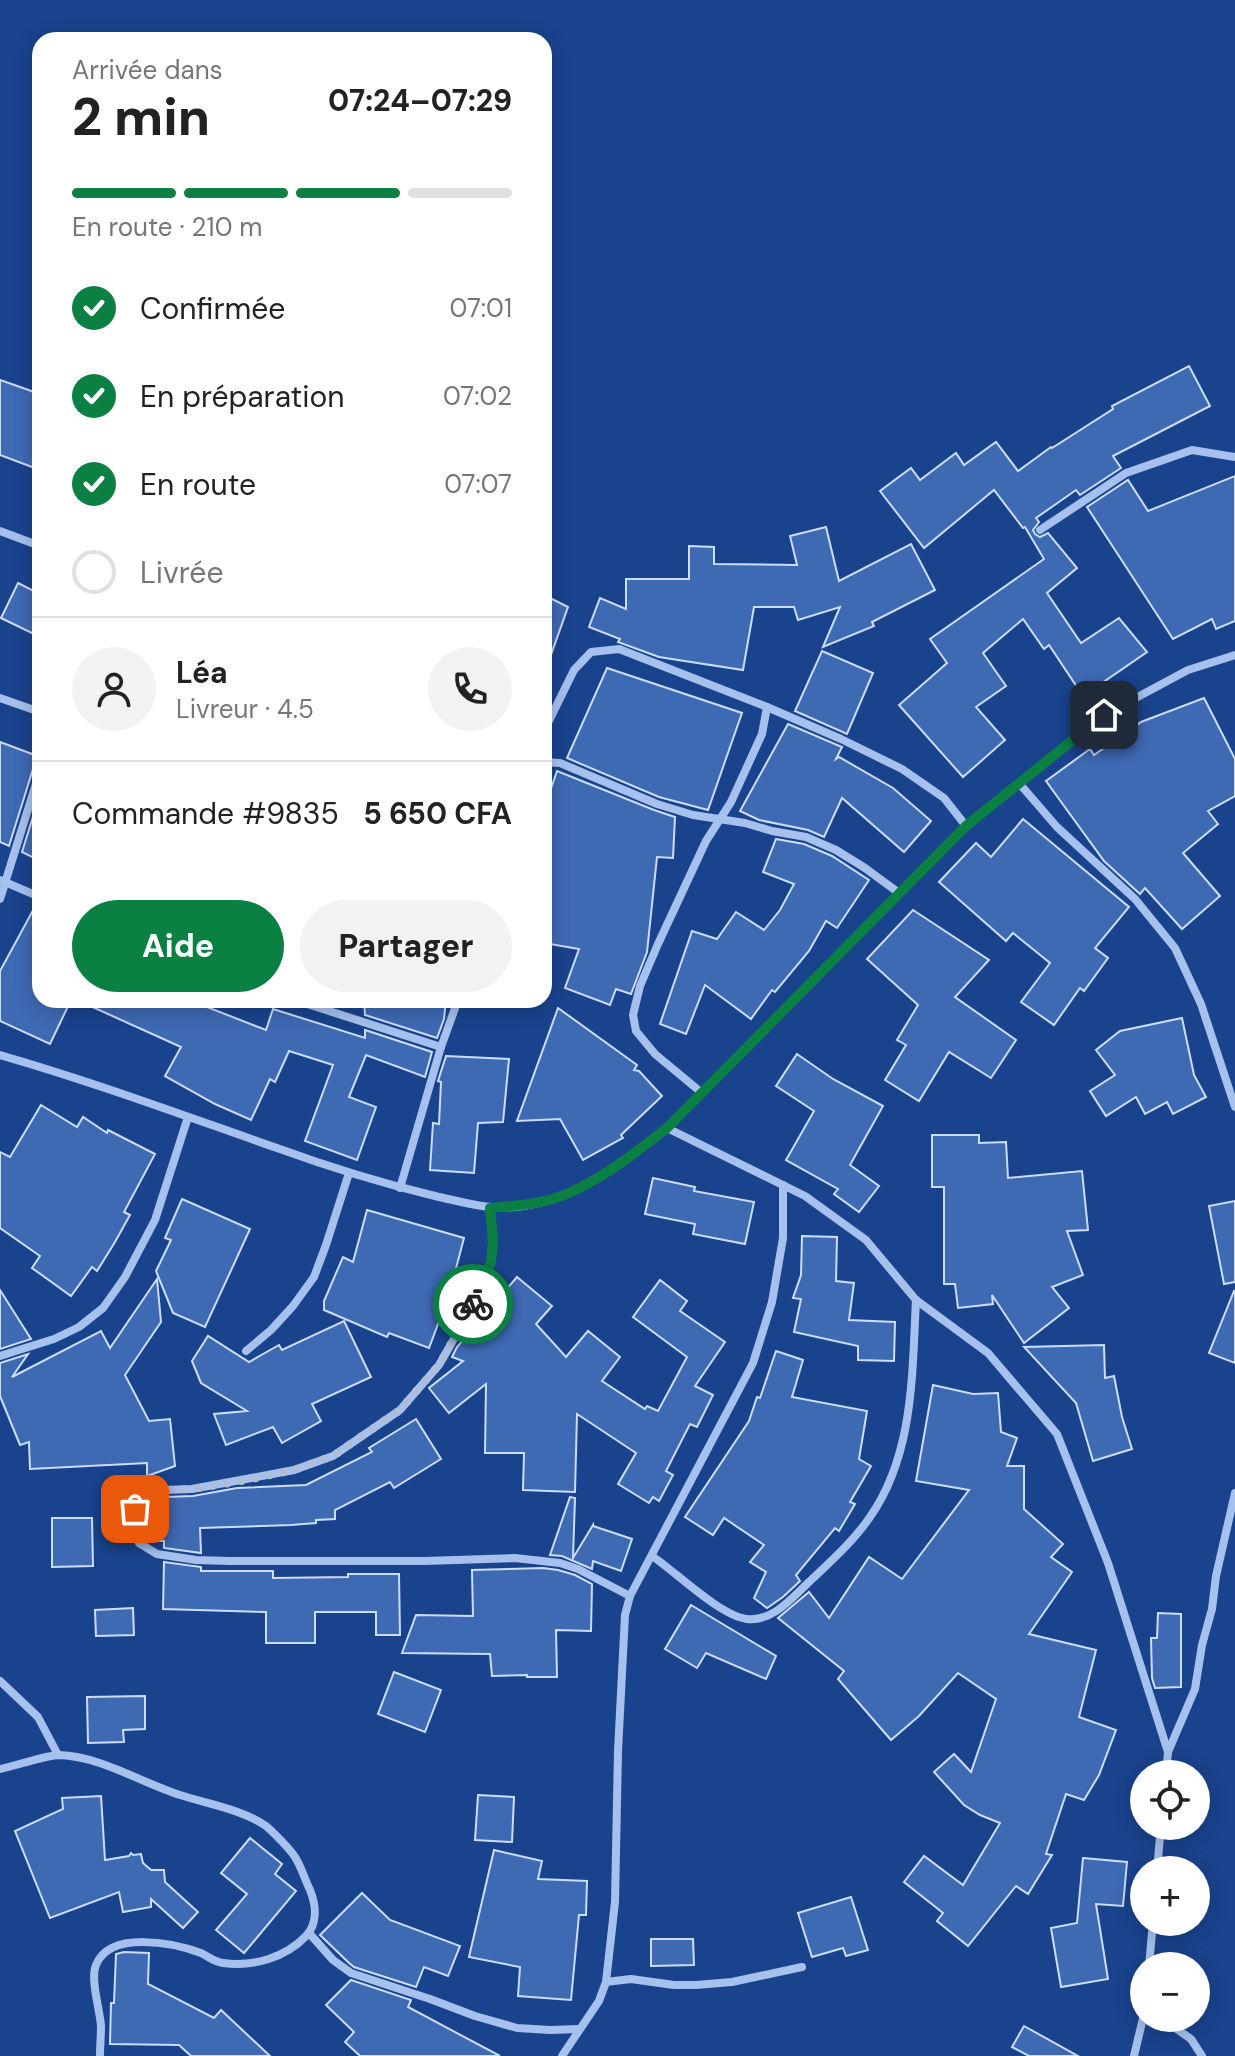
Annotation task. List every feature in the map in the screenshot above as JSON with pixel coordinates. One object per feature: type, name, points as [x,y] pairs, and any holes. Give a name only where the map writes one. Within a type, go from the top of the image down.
[{"type":"street","points":[[1040,530],[1126,473],[1192,450],[1235,457]]},
{"type":"street","points":[[0,531],[32,543]]},
{"type":"street","points":[[552,715],[574,670],[591,652],[619,649],[767,707],[902,769],[944,798],[966,826]]},
{"type":"street","points":[[0,1055],[400,1188],[490,1208],[525,1206],[568,1194],[623,1163],[667,1128],[966,826],[1019,783],[1104,715],[1188,670],[1235,655]]},
{"type":"street","points":[[0,698],[32,709]]},
{"type":"street","points":[[702,1093],[655,1054],[636,1031],[633,1015],[640,986],[658,944],[706,841],[731,802],[762,734],[767,707]]},
{"type":"street","points":[[552,762],[693,815],[745,823],[816,841],[846,856],[899,893]]},
{"type":"street","points":[[1019,783],[1057,827],[1135,899],[1175,948],[1201,1004],[1235,1107]]},
{"type":"street","points":[[0,899],[3,881],[32,795]]},
{"type":"street","points":[[3,881],[32,894]]},
{"type":"street","points":[[320,1008],[441,1047]]},
{"type":"street","points":[[400,1188],[455,1008]]},
{"type":"street","points":[[0,1356],[67,1333],[103,1308],[125,1277],[155,1220],[188,1117]]},
{"type":"street","points":[[667,1128],[805,1196],[866,1240],[916,1300],[988,1353],[1057,1434],[1108,1563],[1168,1752]]},
{"type":"street","points":[[246,1351],[286,1314],[314,1277],[349,1173]]},
{"type":"street","points":[[562,2056],[599,2001],[606,1982],[615,1902],[625,1615],[630,1596],[753,1363],[772,1302],[783,1238],[783,1185]]},
{"type":"street","points":[[490,1208],[493,1240],[491,1262],[474,1304],[439,1365],[400,1410],[333,1456],[294,1470],[144,1495],[135,1509],[132,1525],[139,1543],[157,1554],[196,1560],[424,1561],[515,1558],[560,1563],[630,1596]]},
{"type":"street","points":[[652,1556],[716,1605],[744,1619],[758,1619],[775,1613],[830,1563],[870,1517],[902,1451],[911,1387],[916,1300]]},
{"type":"street","points":[[1167,1760],[1195,1689],[1235,1493]]},
{"type":"street","points":[[0,1681],[38,1717],[58,1755]]},
{"type":"street","points":[[0,1769],[58,1755],[104,1763],[141,1781],[237,1812],[266,1827],[295,1857],[313,1898],[316,1916],[309,1933],[291,1949],[272,1959],[218,1963],[184,1948],[128,1942],[112,1946],[95,1966],[101,2027],[100,2056]]},
{"type":"street","points":[[309,1933],[333,1960],[351,1973],[517,2028],[579,2029]]},
{"type":"street","points":[[606,1982],[631,1979],[696,1985],[732,1982],[802,1967]]},
{"type":"street","points":[[1134,2056],[1140,2032]]},
{"type":"street","points":[[1181,2032],[1191,2039],[1202,2056]]},
{"type":"building","points":[[1189,366],[1210,406],[1113,456],[1121,468],[1080,495],[1076,490],[1036,518],[1039,522],[1033,530],[1040,537],[1048,533],[1077,568],[1047,593],[1081,643],[1119,618],[1147,652],[1083,696],[1049,645],[1044,649],[1023,619],[983,653],[1006,686],[976,707],[1005,740],[963,777],[899,705],[947,663],[930,639],[1044,559],[1025,527],[994,490],[924,548],[880,491],[911,468],[920,480],[956,453],[964,465],[996,442],[1018,471],[1113,409],[1112,406]]},
{"type":"building","points":[[0,380],[32,391],[32,467],[0,455]]},
{"type":"building","points":[[1235,476],[1235,621],[1216,629],[1212,619],[1173,639],[1087,507],[1128,480],[1148,511]]},
{"type":"building","points":[[826,527],[839,581],[911,544],[935,590],[872,622],[874,626],[823,647],[840,607],[798,620],[794,607],[754,607],[743,670],[659,657],[589,627],[600,598],[626,609],[626,579],[689,579],[689,546],[714,547],[714,564],[797,565],[790,536]]},
{"type":"building","points":[[18,583],[32,590],[32,633],[1,618]]},
{"type":"building","points":[[552,599],[568,607],[552,652]]},
{"type":"building","points":[[822,651],[873,673],[847,734],[795,711]]},
{"type":"building","points":[[607,668],[742,713],[708,810],[659,797],[567,758]]},
{"type":"building","points":[[1204,698],[1235,759],[1235,796],[1208,811],[1218,824],[1183,853],[1220,896],[1182,929],[1145,888],[1140,894],[1104,861],[1046,781],[1090,749],[1094,755],[1141,722]]},
{"type":"building","points":[[788,724],[842,747],[836,759],[839,757],[893,788],[931,821],[904,852],[842,798],[824,837],[808,830],[759,820],[740,811]]},
{"type":"building","points":[[0,742],[32,754],[32,772],[9,846],[0,842]]},
{"type":"building","points":[[557,771],[675,817],[673,858],[657,857],[647,952],[631,994],[616,989],[610,1005],[565,988],[579,949],[552,944],[552,786]]},
{"type":"building","points":[[1023,819],[1129,907],[1095,948],[1108,958],[1084,991],[1080,988],[1054,1025],[1021,1002],[1050,963],[1013,933],[1006,941],[939,882],[976,843],[991,857]]},
{"type":"building","points":[[32,820],[32,857],[22,852]]},
{"type":"building","points":[[776,839],[804,844],[832,856],[869,880],[837,928],[826,921],[809,951],[775,992],[772,990],[751,1019],[705,985],[686,1034],[660,1024],[692,931],[717,939],[736,912],[764,930],[780,910],[794,884],[763,872]]},
{"type":"building","points":[[913,910],[989,960],[955,997],[1016,1040],[991,1078],[949,1052],[919,1101],[885,1080],[906,1045],[897,1040],[918,1005],[867,959]]},
{"type":"building","points":[[32,912],[32,1008],[67,1008],[50,1044],[0,1021],[0,971]]},
{"type":"building","points":[[95,1008],[210,1008],[266,1030],[273,1009],[365,1038],[365,1030],[432,1052],[425,1077],[366,1055],[349,1097],[376,1107],[357,1160],[305,1141],[333,1065],[289,1051],[275,1082],[270,1079],[251,1120],[165,1076],[181,1047]]},
{"type":"building","points":[[365,1008],[445,1008],[437,1038],[365,1015]]},
{"type":"building","points":[[558,1008],[637,1065],[634,1070],[639,1071],[662,1096],[621,1135],[623,1138],[583,1160],[560,1119],[517,1121]]},
{"type":"building","points":[[1182,1018],[1194,1075],[1206,1097],[1173,1114],[1167,1102],[1145,1114],[1136,1097],[1106,1116],[1090,1091],[1115,1075],[1096,1050],[1120,1031]]},
{"type":"building","points":[[797,1054],[833,1079],[883,1106],[850,1165],[879,1186],[859,1212],[834,1194],[838,1189],[786,1160],[814,1111],[776,1086]]},
{"type":"building","points":[[446,1056],[509,1059],[503,1122],[478,1123],[474,1173],[430,1170],[433,1123],[439,1124],[441,1082],[438,1081]]},
{"type":"building","points":[[41,1105],[77,1127],[83,1117],[107,1133],[108,1130],[155,1154],[124,1212],[130,1215],[115,1242],[97,1271],[92,1267],[71,1296],[32,1268],[40,1256],[0,1228],[0,1152],[10,1157]]},
{"type":"building","points":[[932,1135],[979,1135],[979,1143],[1006,1142],[1008,1178],[1082,1171],[1088,1230],[1067,1231],[1083,1275],[1052,1287],[1069,1308],[1024,1343],[992,1295],[993,1304],[958,1308],[955,1284],[944,1284],[944,1187],[932,1187]]},
{"type":"building","points":[[653,1178],[695,1187],[694,1191],[754,1202],[745,1244],[693,1234],[695,1224],[645,1214]]},
{"type":"building","points":[[182,1199],[250,1229],[205,1327],[173,1313],[156,1271],[171,1240],[165,1238]]},
{"type":"building","points":[[1235,1201],[1235,1282],[1224,1284],[1209,1206]]},
{"type":"building","points":[[367,1210],[464,1238],[449,1295],[429,1348],[389,1333],[387,1337],[324,1310],[324,1301],[343,1257],[353,1262]]},
{"type":"building","points":[[802,1236],[837,1237],[836,1281],[854,1283],[849,1320],[895,1322],[894,1361],[858,1360],[858,1346],[794,1332],[801,1299],[793,1298],[801,1275]]},
{"type":"building","points":[[517,1277],[552,1306],[536,1324],[566,1357],[588,1331],[620,1357],[602,1381],[645,1409],[647,1406],[658,1411],[687,1357],[633,1317],[660,1280],[687,1301],[680,1311],[725,1342],[695,1386],[713,1395],[697,1427],[690,1424],[666,1471],[673,1475],[659,1501],[653,1497],[649,1503],[618,1484],[636,1453],[577,1414],[575,1492],[523,1490],[524,1453],[485,1453],[486,1384],[449,1413],[429,1388],[463,1361],[452,1357],[457,1347]]},
{"type":"building","points":[[157,1279],[161,1322],[125,1375],[149,1421],[170,1419],[175,1466],[147,1476],[147,1463],[30,1469],[29,1442],[20,1445],[0,1396],[0,1363],[28,1354],[12,1377],[101,1331],[110,1348]]},
{"type":"building","points":[[0,1290],[31,1339],[0,1349]]},
{"type":"building","points":[[1235,1292],[1235,1363],[1209,1353]]},
{"type":"building","points":[[344,1321],[371,1377],[312,1404],[321,1421],[282,1443],[273,1427],[226,1445],[214,1414],[247,1411],[201,1383],[192,1361],[208,1336],[249,1362],[279,1345],[282,1350]]},
{"type":"building","points":[[1104,1345],[1105,1378],[1114,1376],[1132,1449],[1093,1461],[1076,1403],[1024,1347]]},
{"type":"building","points":[[776,1351],[803,1360],[792,1397],[867,1411],[859,1459],[871,1466],[850,1502],[855,1504],[839,1531],[835,1528],[796,1575],[800,1581],[767,1608],[754,1598],[766,1572],[750,1562],[764,1545],[724,1518],[713,1535],[685,1517],[749,1421]]},
{"type":"building","points":[[933,1385],[973,1394],[998,1393],[1001,1432],[1017,1438],[1007,1466],[1024,1466],[1024,1509],[1063,1544],[1051,1557],[1072,1572],[1029,1634],[1096,1650],[1079,1717],[1116,1730],[1099,1775],[1084,1800],[1066,1794],[1046,1854],[1052,1855],[1028,1894],[1016,1886],[968,1946],[937,1921],[943,1913],[904,1882],[924,1856],[963,1885],[1000,1823],[964,1805],[934,1772],[954,1754],[971,1772],[996,1699],[958,1673],[919,1716],[891,1740],[838,1679],[844,1671],[778,1618],[809,1592],[829,1618],[869,1557],[902,1579],[969,1490],[916,1481]]},
{"type":"building","points":[[416,1419],[441,1459],[394,1488],[390,1482],[335,1510],[335,1519],[291,1525],[200,1528],[201,1553],[164,1548],[164,1541],[148,1541],[148,1501],[237,1488],[306,1485],[372,1452],[369,1448]]},
{"type":"building","points":[[570,1497],[575,1498],[573,1558],[593,1525],[632,1539],[621,1571],[593,1561],[592,1569],[562,1556],[550,1555]]},
{"type":"building","points":[[52,1518],[92,1518],[93,1566],[52,1567]]},
{"type":"building","points":[[164,1562],[201,1567],[201,1571],[273,1571],[273,1578],[399,1574],[400,1635],[376,1635],[376,1612],[315,1612],[315,1643],[266,1643],[266,1612],[163,1609]]},
{"type":"building","points":[[543,1568],[575,1575],[592,1584],[591,1631],[556,1630],[557,1677],[492,1676],[490,1654],[402,1653],[416,1615],[473,1616],[472,1570]]},
{"type":"building","points":[[691,1605],[776,1656],[766,1679],[706,1653],[697,1668],[665,1649]]},
{"type":"building","points":[[133,1608],[134,1635],[96,1636],[95,1610]]},
{"type":"building","points":[[1158,1613],[1181,1614],[1181,1687],[1155,1688],[1151,1638],[1157,1638]]},
{"type":"building","points":[[394,1672],[441,1690],[425,1732],[378,1714]]},
{"type":"building","points":[[145,1696],[145,1729],[123,1730],[124,1742],[88,1743],[87,1697]]},
{"type":"building","points":[[478,1795],[514,1797],[512,1842],[475,1840]]},
{"type":"building","points":[[101,1796],[105,1860],[131,1853],[141,1854],[143,1863],[151,1870],[164,1870],[165,1882],[198,1912],[183,1928],[151,1899],[151,1907],[123,1912],[119,1892],[50,1918],[15,1831],[63,1809],[62,1798]]},
{"type":"building","points":[[250,1838],[282,1864],[275,1874],[296,1891],[244,1953],[216,1930],[247,1894],[221,1873]]},
{"type":"building","points":[[494,1850],[542,1861],[538,1879],[587,1881],[586,1915],[579,1915],[571,2000],[518,1996],[520,1967],[469,1957]]},
{"type":"building","points":[[1083,1858],[1127,1862],[1123,1906],[1096,1904],[1108,1979],[1061,1987],[1051,1928],[1077,1923]]},
{"type":"building","points":[[362,1893],[390,1920],[460,1946],[448,1976],[424,1967],[416,1987],[354,1967],[320,1935]]},
{"type":"building","points":[[851,1897],[868,1950],[846,1956],[843,1948],[812,1957],[798,1913]]},
{"type":"building","points":[[651,1939],[693,1939],[694,1965],[651,1966]]},
{"type":"building","points":[[149,1953],[148,1984],[214,2018],[221,2010],[270,2056],[191,2056],[179,2045],[110,2044],[116,1954]]},
{"type":"building","points":[[351,1980],[411,2000],[408,2007],[500,2056],[360,2056],[345,2042],[354,2032],[326,2005]]},
{"type":"building","points":[[1024,2026],[1078,2056],[1029,2056],[1012,2047]]},
{"type":"way so far","points":[[135,1509],[144,1495],[242,1481],[294,1470],[333,1456],[400,1410],[421,1388],[439,1365],[473,1304]]},
{"type":"route","points":[[473,1304],[491,1262],[493,1240],[490,1208],[525,1206],[568,1194],[623,1163],[667,1128],[966,826],[1104,715]]}]
